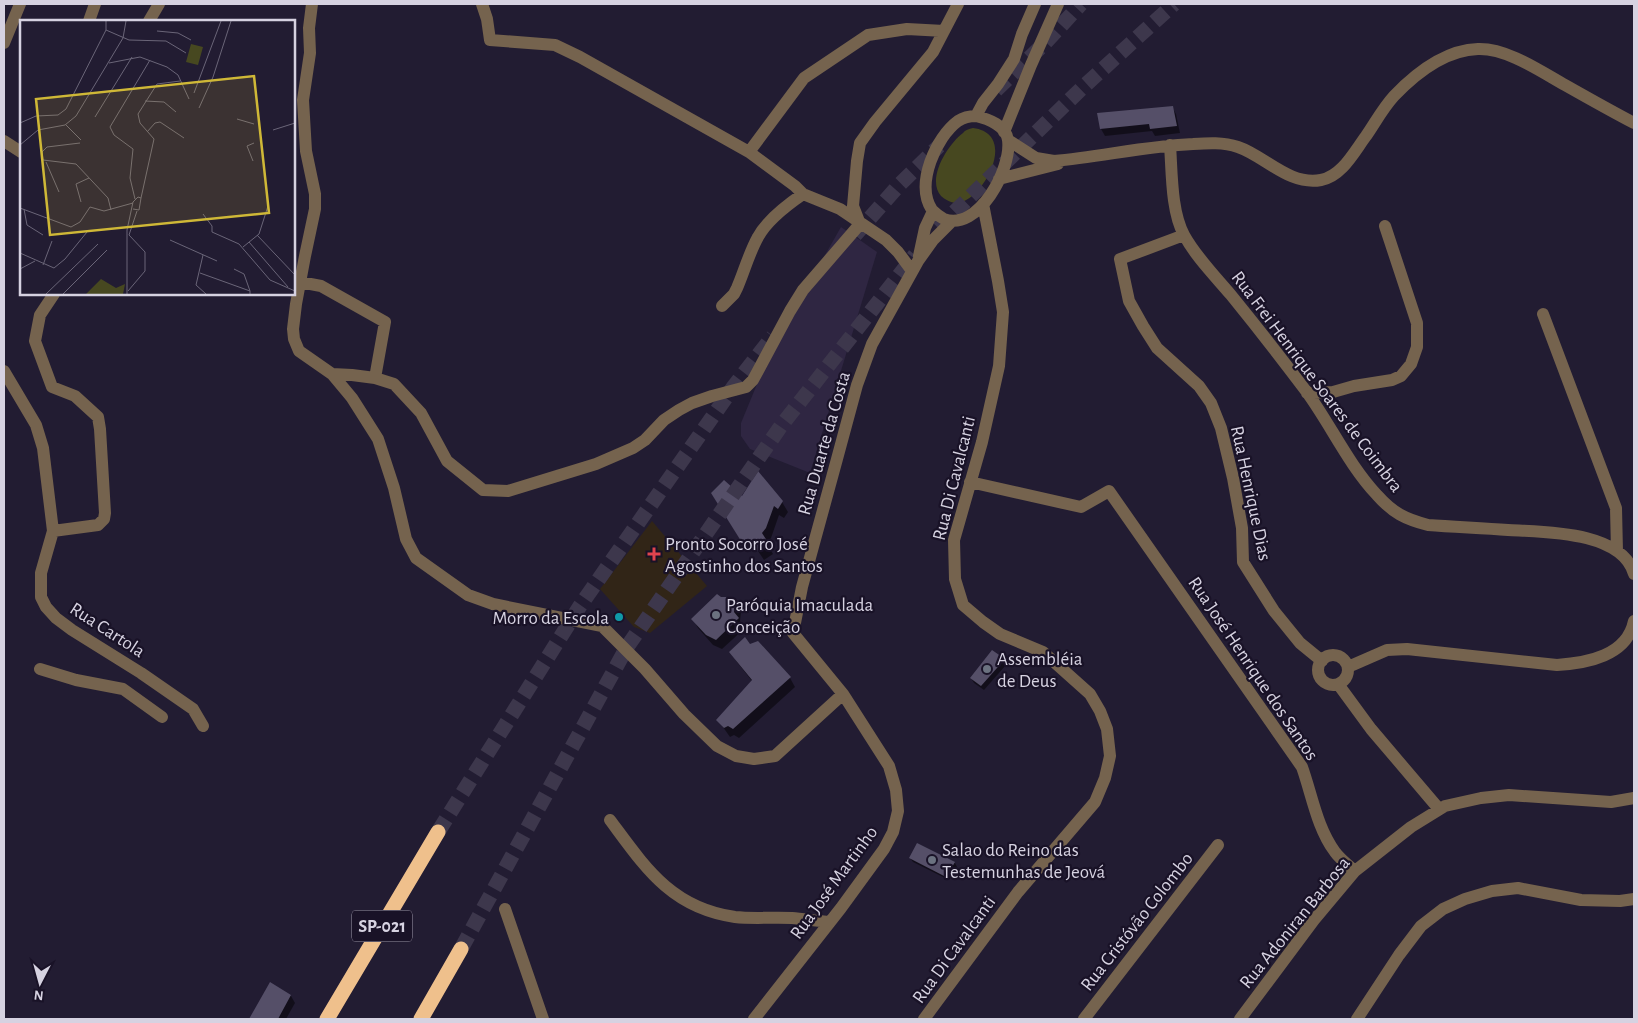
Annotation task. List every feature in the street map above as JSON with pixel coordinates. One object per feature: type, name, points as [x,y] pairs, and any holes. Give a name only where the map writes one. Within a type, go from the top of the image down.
[{"type":"highway","name":"SP-021","points":[[327,1019],[438,832]]},
{"type":"highway","points":[[421,1019],[461,949]]},
{"type":"street","points":[[4,43],[20,4]]},
{"type":"street","points":[[89,20],[95,4]]},
{"type":"street","points":[[150,20],[159,4]]},
{"type":"street","points":[[312,4],[309,28],[310,53],[303,100],[306,143],[316,209],[300,282],[293,329],[294,339],[299,351],[332,374],[352,398],[378,439],[394,488],[406,539],[416,558],[468,595],[493,604],[602,626],[684,714],[717,746],[736,756],[754,759],[775,756],[843,694]]},
{"type":"street","points":[[482,4],[488,19],[490,40],[555,45],[580,57],[749,152],[796,186],[803,194],[840,209],[886,240],[915,266]]},
{"type":"street","points":[[860,224],[853,206],[856,161],[860,143],[933,52],[958,4]]},
{"type":"street","points":[[976,116],[1014,59],[1035,4]]},
{"type":"street","points":[[1058,4],[1031,64],[1006,136],[1006,157],[999,179],[991,194],[983,204],[961,220],[952,221],[941,217],[933,211],[928,200],[926,183],[932,157],[939,144],[958,121],[967,117],[976,116],[989,119],[1006,136],[1021,150],[1036,158],[1054,161],[1072,160],[1170,145],[1221,143],[1239,148],[1287,174],[1304,180],[1321,180],[1335,175],[1349,159],[1393,98],[1411,79],[1433,63],[1457,52],[1478,48],[1499,52],[1525,62],[1634,123]]},
{"type":"street","points":[[749,152],[804,78],[868,35],[907,29],[944,31]]},
{"type":"street","points":[[4,140],[20,149]]},
{"type":"street","name":"Rua Frei Henrique Soares de Coimbra","points":[[1170,145],[1176,207],[1184,235],[1307,393],[1346,456],[1375,494],[1390,508],[1407,519],[1428,525],[1569,534],[1594,540],[1617,551],[1632,567],[1634,574]]},
{"type":"street","points":[[999,179],[1072,160]]},
{"type":"street","points":[[722,306],[734,294],[755,242],[763,230],[787,205],[803,194]]},
{"type":"street","name":"Rua Di Cavalcanti","points":[[924,1019],[1018,892],[1095,802],[1105,778],[1110,756],[1107,729],[1100,711],[1090,694],[1043,652],[1000,634],[983,622],[963,605],[954,579],[954,540],[982,442],[999,366],[1003,312],[983,204]]},
{"type":"street","name":"Rua Duarte da Costa","points":[[915,266],[925,228],[933,211]]},
{"type":"street","name":"Rua Duarte da Costa","points":[[793,633],[802,586],[857,385],[872,344],[915,266],[933,240],[952,221]]},
{"type":"street","points":[[332,374],[375,378],[394,384],[421,413],[447,461],[483,490],[508,491],[596,464],[634,448],[645,440],[664,420],[692,403],[746,387],[753,380],[803,290],[860,224]]},
{"type":"street","points":[[1307,393],[1333,392],[1354,386],[1392,380],[1401,376],[1411,364],[1417,347],[1417,323],[1385,226]]},
{"type":"street","name":"Rua Henrique Dias","points":[[1184,235],[1120,259],[1129,301],[1157,348],[1200,386],[1211,403],[1221,428],[1232,471],[1242,528],[1243,562],[1300,643],[1322,661]]},
{"type":"street","points":[[300,282],[321,286],[384,322],[375,378]]},
{"type":"street","points":[[53,295],[40,315],[35,341],[52,387],[74,396],[98,417],[105,513],[104,519],[98,525],[53,531]]},
{"type":"street","points":[[1543,314],[1616,508],[1617,551]]},
{"type":"street","name":"Rua Cartola","points":[[4,371],[36,425],[41,438],[53,531],[41,573],[41,597],[46,608],[72,630],[141,672],[194,709],[203,726]]},
{"type":"street","name":"Rua José Henrique dos Santos","points":[[970,482],[1081,507],[1109,491],[1302,767],[1321,828],[1335,853],[1355,871]]},
{"type":"street","points":[[1348,667],[1387,650],[1407,649],[1557,665],[1579,664],[1599,658],[1622,645],[1633,627],[1634,621]]},
{"type":"street","name":"Rua José Martinho","points":[[754,1019],[884,849],[893,832],[898,811],[896,790],[889,766],[843,694],[793,633]]},
{"type":"street","points":[[1331,655],[1345,660],[1348,667],[1348,674],[1344,681],[1338,684],[1329,685],[1322,680],[1318,673],[1319,665],[1323,658],[1331,655]]},
{"type":"street","points":[[40,668],[76,680],[123,689],[162,717]]},
{"type":"street","points":[[1338,684],[1371,729],[1439,809]]},
{"type":"street","name":"Rua Adoniran Barbosa","points":[[1240,1019],[1314,920],[1355,871],[1411,827],[1439,809],[1481,798],[1509,795],[1611,802],[1634,798]]},
{"type":"street","points":[[610,820],[643,865],[664,886],[688,903],[710,912],[736,917],[792,918],[830,922]]},
{"type":"street","name":"Rua Cristóvão Colombo","points":[[1084,1019],[1218,845]]},
{"type":"street","points":[[1357,1019],[1399,955],[1421,926],[1443,909],[1465,899],[1492,891],[1518,888],[1581,900],[1620,901],[1634,899]]},
{"type":"street","points":[[505,908],[543,1019]]},
{"type":"shaded area","points":[[973,128],[987,133],[994,143],[995,155],[991,169],[975,193],[965,201],[953,203],[942,197],[937,189],[937,171],[951,145],[965,131]]},
{"type":"shaded area","points":[[841,227],[877,252],[810,473],[750,449],[741,436],[741,423],[772,348]]},
{"type":"shaded area","name":"Pronto Socorro José Agostinho dos Santos","points":[[652,521],[707,586],[650,633],[634,627],[600,589]]},
{"type":"building","points":[[1173,106],[1177,126],[1150,129],[1149,124],[1100,129],[1097,113]]},
{"type":"building","points":[[758,471],[783,501],[778,509],[774,506],[766,528],[762,533],[769,544],[758,551],[749,539],[741,541],[711,493],[724,480],[742,496]]},
{"type":"building","name":"Paróquia Imaculada Conceição","points":[[717,594],[721,597],[732,597],[736,601],[734,612],[739,618],[716,640],[706,635],[691,619]]},
{"type":"building","points":[[745,637],[750,644],[758,641],[791,677],[733,729],[728,726],[724,728],[716,720],[752,680],[729,652]]},
{"type":"building","name":"Assembléia de Deus","points":[[992,650],[1005,659],[981,686],[970,678]]},
{"type":"building","name":"Salao do Reino das Testemunhas de Jeová","points":[[917,843],[955,862],[946,877],[909,858]]},
{"type":"building","points":[[270,982],[291,995],[278,1019],[249,1019]]},
{"type":"tunnel","points":[[996,90],[1045,43],[1081,4]]},
{"type":"tunnel","points":[[938,228],[1081,89],[1174,4]]},
{"type":"tunnel","points":[[855,235],[899,185],[939,146]]},
{"type":"tunnel","points":[[461,949],[627,647],[781,426],[915,255]]},
{"type":"tunnel","points":[[438,832],[580,606],[734,386],[773,336]]},
{"type":"place","name":"Pronto Socorro José Agostinho dos Santos","points":[[654,554]]},
{"type":"place","name":"Paróquia Imaculada Conceição","points":[[716,615]]},
{"type":"place","name":"Morro da Escola","points":[[619,617]]},
{"type":"place","name":"Assembléia de Deus","points":[[987,669]]},
{"type":"place","name":"Salao do Reino das Testemunhas de Jeová","points":[[932,860]]}]
